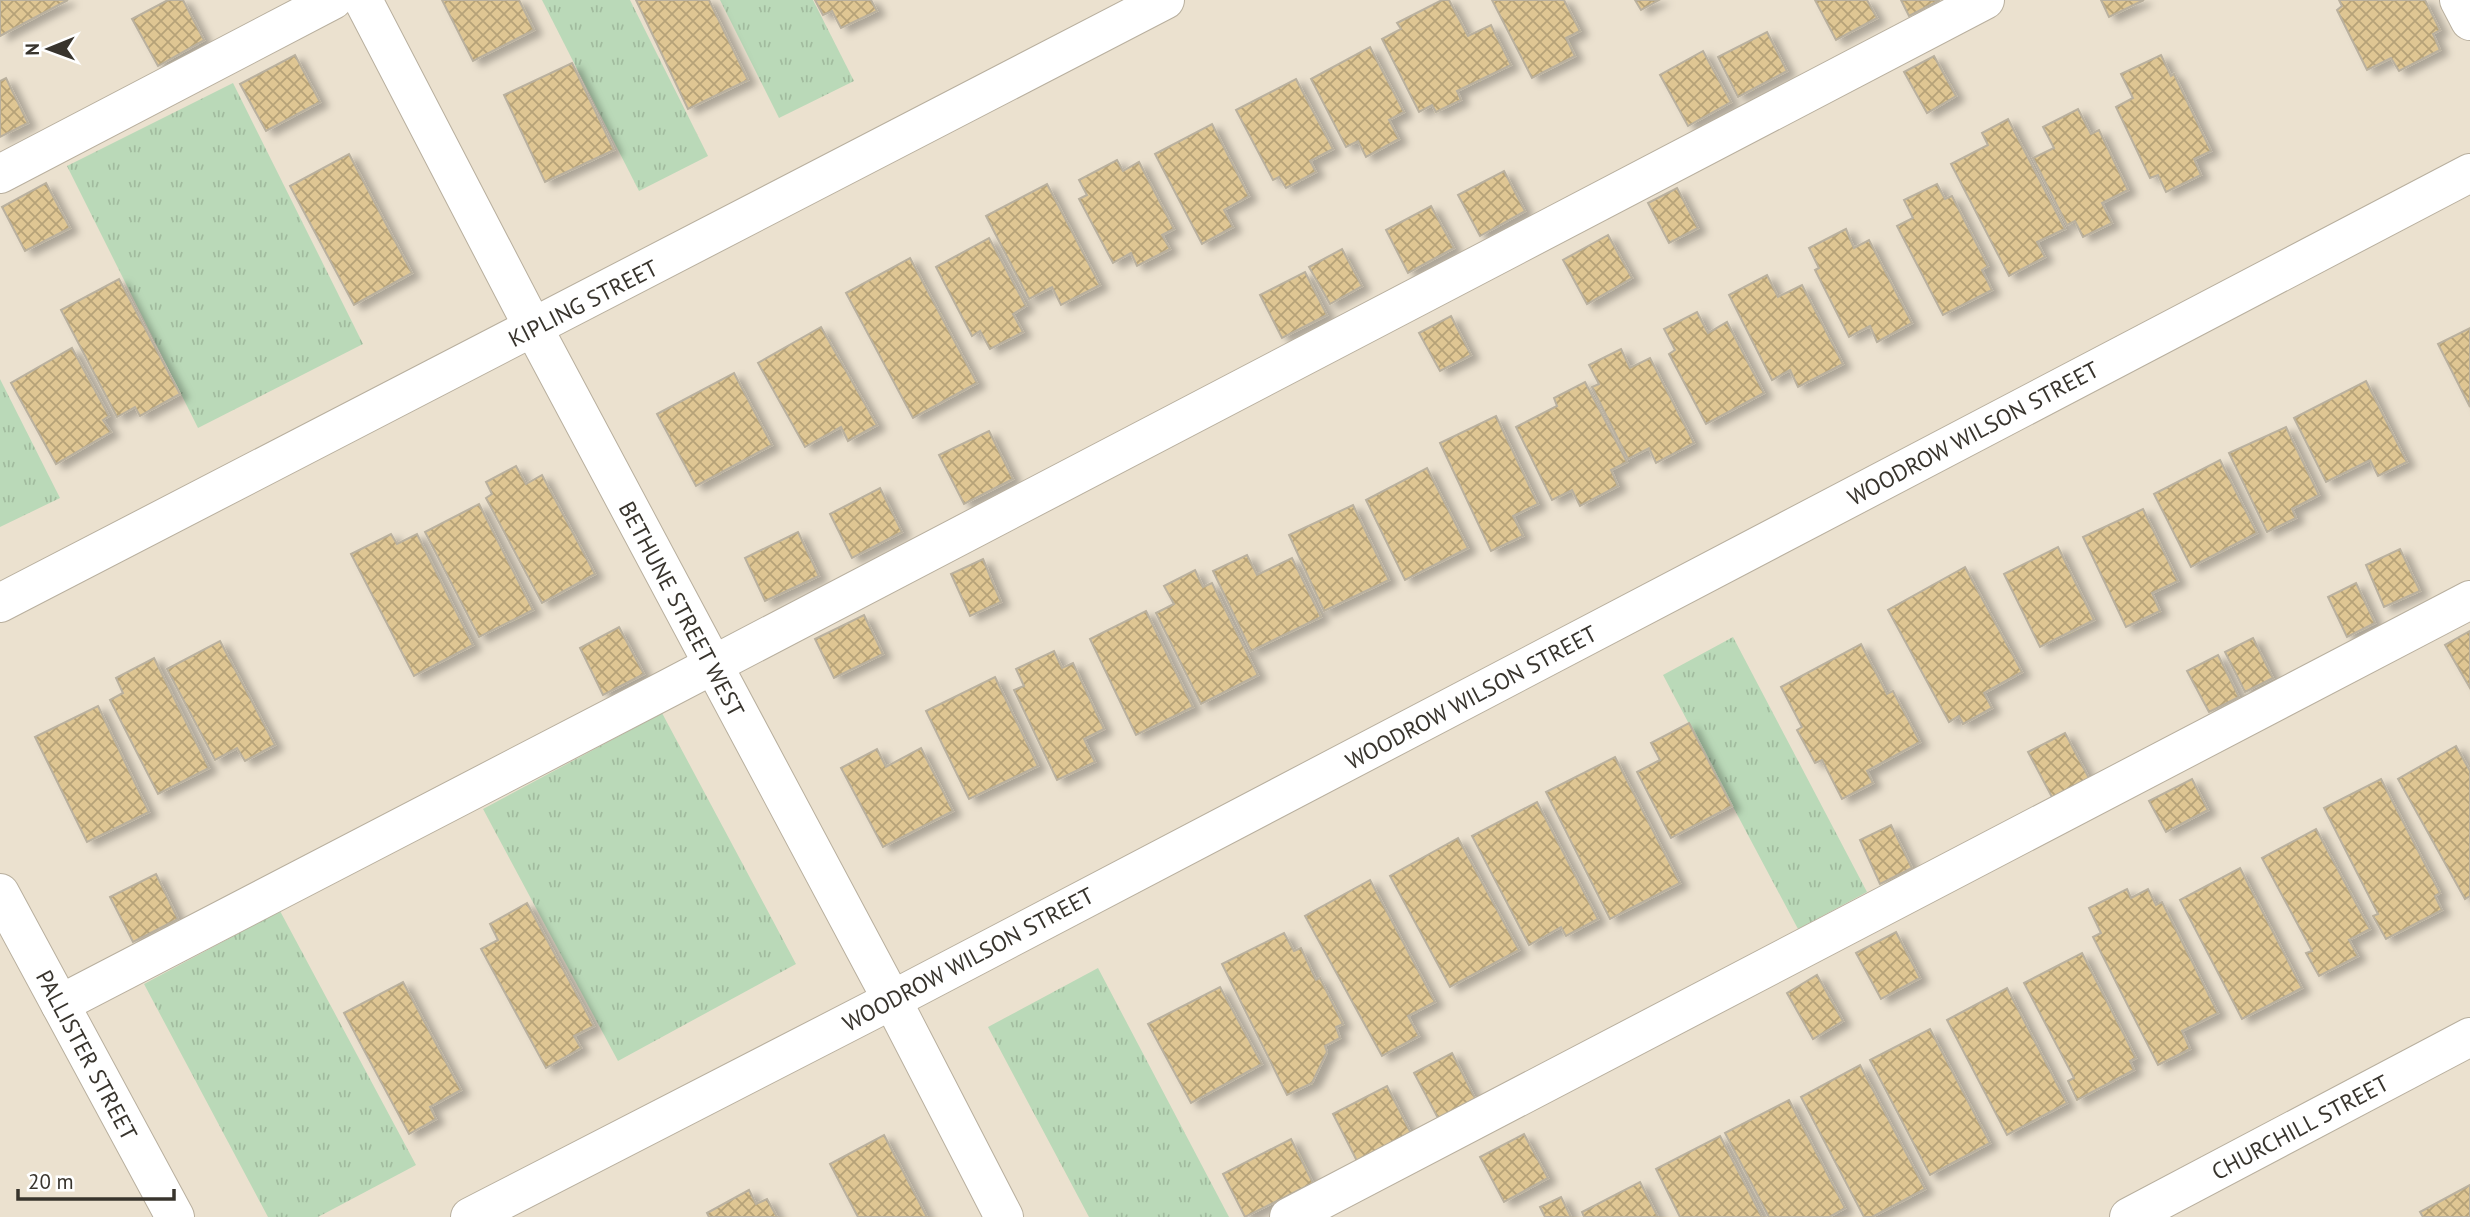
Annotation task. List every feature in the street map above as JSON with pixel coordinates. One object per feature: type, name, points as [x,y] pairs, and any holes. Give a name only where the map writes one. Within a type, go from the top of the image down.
[{"type":"street","points":[[0,174],[333,0]]},
{"type":"street","name":"BETHUNE STREET WEST","points":[[363,0],[1004,1217]]},
{"type":"street","name":"KIPLING STREET","points":[[0,603],[1166,0]]},
{"type":"street","points":[[60,1004],[1985,0]]},
{"type":"street","points":[[2459,0],[2470,21]]},
{"type":"street","name":"WOODROW WILSON STREET","points":[[470,1217],[892,1000],[2470,173]]},
{"type":"street","points":[[1289,1217],[2470,600]]},
{"type":"street","name":"PALLISTER STREET","points":[[0,893],[175,1217]]},
{"type":"street","name":"CHURCHILL STREET","points":[[2129,1217],[2470,1038]]},
{"type":"green space","points":[[542,0],[630,0],[708,156],[639,191]]},
{"type":"green space","points":[[720,0],[813,0],[854,81],[779,118]]},
{"type":"green space","points":[[233,83],[363,344],[198,428],[67,166]]},
{"type":"green space","points":[[0,379],[60,498],[0,527]]},
{"type":"green space","points":[[1733,637],[1867,892],[1798,929],[1663,675]]},
{"type":"green space","points":[[662,713],[796,964],[618,1061],[483,809]]},
{"type":"green space","points":[[280,911],[416,1165],[318,1217],[268,1217],[144,984]]},
{"type":"green space","points":[[1098,968],[1229,1217],[1089,1217],[988,1027]]},
{"type":"building","points":[[0,0],[68,0],[0,36]]},
{"type":"building","points":[[168,0],[183,0],[204,40],[158,66],[132,19]]},
{"type":"building","points":[[442,0],[519,0],[534,30],[473,61]]},
{"type":"building","points":[[636,0],[709,0],[748,80],[688,109]]},
{"type":"building","points":[[815,0],[871,0],[877,11],[841,28],[832,11],[823,15]]},
{"type":"building","points":[[1442,0],[1449,0],[1468,36],[1491,25],[1511,65],[1457,91],[1461,100],[1436,112],[1432,105],[1419,112],[1382,39],[1401,29],[1397,23]]},
{"type":"building","points":[[1492,0],[1564,0],[1580,31],[1566,38],[1575,56],[1532,78]]},
{"type":"building","points":[[1635,0],[1659,0],[1641,10]]},
{"type":"building","points":[[1815,0],[1867,0],[1877,18],[1836,40]]},
{"type":"building","points":[[1901,0],[1940,0],[1909,16]]},
{"type":"building","points":[[2101,0],[2144,0],[2109,17]]},
{"type":"building","points":[[2339,0],[2425,0],[2440,30],[2433,34],[2440,50],[2399,71],[2391,58],[2367,70],[2337,10],[2342,6]]},
{"type":"building","points":[[1767,32],[1787,71],[1738,97],[1718,57]]},
{"type":"building","points":[[1370,47],[1404,112],[1389,120],[1399,139],[1366,157],[1358,141],[1346,147],[1311,79]]},
{"type":"building","points":[[1703,51],[1731,102],[1688,126],[1660,75]]},
{"type":"building","points":[[295,55],[320,102],[266,131],[240,84]]},
{"type":"building","points":[[2161,55],[2171,76],[2174,74],[2211,151],[2194,159],[2201,175],[2166,192],[2158,175],[2150,178],[2116,107],[2133,98],[2121,74]]},
{"type":"building","points":[[1934,56],[1956,96],[1927,113],[1904,72]]},
{"type":"building","points":[[572,63],[614,150],[545,182],[504,95]]},
{"type":"building","points":[[6,78],[28,123],[0,137],[0,81]]},
{"type":"building","points":[[1296,79],[1333,149],[1310,161],[1316,172],[1286,188],[1279,177],[1273,180],[1236,110]]},
{"type":"building","points":[[2078,109],[2091,134],[2099,130],[2128,190],[2102,203],[2112,223],[2083,237],[2075,221],[2067,225],[2033,158],[2054,148],[2043,127]]},
{"type":"building","points":[[2008,119],[2065,229],[2037,242],[2045,257],[2009,276],[1951,164],[1988,145],[1982,133]]},
{"type":"building","points":[[1212,124],[1249,196],[1224,210],[1233,227],[1202,244],[1155,154]]},
{"type":"building","points":[[349,154],[412,273],[354,305],[290,186]]},
{"type":"building","points":[[1117,160],[1123,171],[1139,162],[1174,229],[1162,235],[1170,249],[1137,266],[1131,253],[1113,263],[1079,199],[1087,195],[1079,180]]},
{"type":"building","points":[[1504,171],[1525,211],[1480,236],[1458,195]]},
{"type":"building","points":[[46,183],[70,228],[25,251],[2,207]]},
{"type":"building","points":[[1047,184],[1100,285],[1061,305],[1052,287],[1029,299],[986,216]]},
{"type":"building","points":[[1937,184],[1945,199],[1952,196],[1988,266],[1982,270],[1992,290],[1943,315],[1897,226],[1913,218],[1904,200]]},
{"type":"building","points":[[1677,188],[1698,228],[1669,243],[1648,203]]},
{"type":"building","points":[[1431,206],[1454,248],[1408,273],[1386,230]]},
{"type":"building","points":[[1846,229],[1854,248],[1869,240],[1912,323],[1877,342],[1870,326],[1849,337],[1815,270],[1819,268],[1809,248]]},
{"type":"building","points":[[1608,235],[1632,278],[1587,304],[1563,260]]},
{"type":"building","points":[[989,238],[1026,306],[1013,314],[1023,332],[990,349],[980,331],[972,336],[936,267]]},
{"type":"building","points":[[1342,249],[1362,286],[1330,304],[1309,267]]},
{"type":"building","points":[[910,258],[977,383],[913,418],[846,293]]},
{"type":"building","points":[[1305,272],[1327,315],[1282,338],[1260,295]]},
{"type":"building","points":[[1767,275],[1778,297],[1802,285],[1843,364],[1798,387],[1790,370],[1772,380],[1729,295]]},
{"type":"building","points":[[119,279],[180,394],[140,416],[135,407],[117,417],[61,310]]},
{"type":"building","points":[[1697,312],[1708,333],[1727,322],[1764,393],[1706,424],[1669,354],[1675,350],[1664,329]]},
{"type":"building","points":[[1451,316],[1471,355],[1440,371],[1419,333]]},
{"type":"building","points":[[821,327],[877,425],[848,441],[841,427],[805,447],[758,363]]},
{"type":"building","points":[[2470,328],[2470,407],[2438,344]]},
{"type":"building","points":[[72,348],[109,416],[103,420],[111,432],[56,464],[11,383]]},
{"type":"building","points":[[1621,349],[1630,368],[1650,358],[1694,443],[1656,463],[1649,448],[1628,459],[1592,387],[1599,384],[1589,365]]},
{"type":"building","points":[[734,373],[772,445],[696,486],[657,414]]},
{"type":"building","points":[[2366,381],[2407,462],[2378,476],[2370,460],[2326,482],[2294,418]]},
{"type":"building","points":[[1585,382],[1627,462],[1611,470],[1618,486],[1580,506],[1572,490],[1552,500],[1516,427],[1557,406],[1554,398]]},
{"type":"building","points":[[1496,416],[1538,504],[1513,516],[1523,536],[1491,551],[1440,443]]},
{"type":"building","points":[[2286,427],[2319,495],[2292,509],[2296,518],[2267,532],[2229,453]]},
{"type":"building","points":[[989,431],[1013,479],[964,504],[939,455]]},
{"type":"building","points":[[2220,460],[2257,533],[2191,567],[2154,494]]},
{"type":"building","points":[[516,466],[526,484],[542,475],[595,574],[542,603],[486,498],[492,494],[486,482]]},
{"type":"building","points":[[1427,468],[1468,548],[1405,580],[1366,500]]},
{"type":"building","points":[[880,488],[902,532],[852,558],[830,514]]},
{"type":"building","points":[[479,504],[533,610],[479,637],[425,532]]},
{"type":"building","points":[[1353,505],[1389,580],[1324,611],[1289,535]]},
{"type":"building","points":[[2143,509],[2178,581],[2152,593],[2160,611],[2126,627],[2083,537]]},
{"type":"building","points":[[798,532],[819,576],[765,601],[745,558]]},
{"type":"building","points":[[391,534],[397,544],[417,534],[473,645],[414,676],[351,554]]},
{"type":"building","points":[[2058,547],[2094,620],[2040,647],[2004,574]]},
{"type":"building","points":[[2400,549],[2420,591],[2384,607],[2366,565]]},
{"type":"building","points":[[1247,555],[1257,575],[1292,558],[1321,617],[1251,651],[1213,571]]},
{"type":"building","points":[[983,559],[1001,602],[970,616],[951,574]]},
{"type":"building","points":[[1965,567],[2022,672],[1984,693],[1992,708],[1963,724],[1959,716],[1949,722],[1888,610]]},
{"type":"building","points":[[1195,570],[1203,587],[1212,583],[1258,675],[1201,704],[1156,613],[1174,604],[1164,586]]},
{"type":"building","points":[[2356,583],[2375,623],[2347,637],[2328,597]]},
{"type":"building","points":[[1146,611],[1193,707],[1136,735],[1090,639]]},
{"type":"building","points":[[864,615],[883,654],[834,678],[815,639]]},
{"type":"building","points":[[619,627],[644,674],[603,695],[580,648]]},
{"type":"building","points":[[2470,631],[2470,688],[2445,645]]},
{"type":"building","points":[[2253,638],[2273,678],[2245,692],[2225,652]]},
{"type":"building","points":[[220,641],[275,745],[245,761],[237,748],[215,760],[167,669]]},
{"type":"building","points":[[1861,644],[1887,694],[1893,691],[1920,742],[1867,771],[1873,783],[1842,799],[1822,760],[1815,763],[1797,730],[1802,727],[1781,687]]},
{"type":"building","points":[[1054,651],[1062,668],[1073,663],[1104,729],[1084,739],[1095,762],[1057,780],[1014,690],[1024,686],[1016,669]]},
{"type":"building","points":[[2218,655],[2239,697],[2209,712],[2187,671]]},
{"type":"building","points":[[154,658],[209,768],[158,794],[110,700],[123,693],[116,678]]},
{"type":"building","points":[[995,677],[1038,766],[969,799],[926,711]]},
{"type":"building","points":[[98,706],[149,812],[87,842],[35,737]]},
{"type":"building","points":[[1689,723],[1732,806],[1671,838],[1637,772],[1660,760],[1651,743]]},
{"type":"building","points":[[2065,733],[2090,780],[2053,799],[2028,752]]},
{"type":"building","points":[[2456,746],[2470,771],[2470,896],[2465,899],[2398,779]]},
{"type":"building","points":[[921,748],[953,811],[883,847],[841,768],[877,749],[886,767]]},
{"type":"building","points":[[1615,757],[1680,883],[1610,919],[1546,792]]},
{"type":"building","points":[[2192,779],[2208,810],[2166,832],[2149,801]]},
{"type":"building","points":[[2381,779],[2440,893],[2435,896],[2442,910],[2386,939],[2373,916],[2378,914],[2324,808]]},
{"type":"building","points":[[1537,802],[1598,919],[1566,936],[1561,927],[1529,945],[1472,836]]},
{"type":"building","points":[[1891,825],[1912,868],[1880,884],[1860,840]]},
{"type":"building","points":[[2316,829],[2370,929],[2349,940],[2358,956],[2319,976],[2306,953],[2312,951],[2262,858]]},
{"type":"building","points":[[1458,838],[1519,950],[1450,987],[1390,876]]},
{"type":"building","points":[[2240,868],[2302,988],[2242,1019],[2180,900]]},
{"type":"building","points":[[156,874],[178,919],[133,942],[110,897]]},
{"type":"building","points":[[1370,880],[1435,1002],[1408,1016],[1419,1036],[1382,1056],[1305,916]]},
{"type":"building","points":[[2127,889],[2131,898],[2148,889],[2156,905],[2162,902],[2218,1013],[2182,1031],[2190,1049],[2158,1065],[2093,937],[2101,933],[2089,908]]},
{"type":"building","points":[[527,903],[594,1026],[574,1036],[581,1048],[546,1068],[481,949],[498,940],[490,924]]},
{"type":"building","points":[[1896,932],[1920,978],[1881,999],[1856,953]]},
{"type":"building","points":[[1284,933],[1294,951],[1301,948],[1316,980],[1320,978],[1343,1024],[1336,1027],[1340,1038],[1325,1046],[1327,1052],[1312,1083],[1287,1095],[1222,964]]},
{"type":"building","points":[[2082,953],[2136,1058],[2130,1061],[2134,1070],[2077,1100],[2068,1081],[2074,1078],[2024,983]]},
{"type":"building","points":[[1817,975],[1843,1021],[1813,1039],[1787,993]]},
{"type":"building","points":[[403,982],[461,1090],[430,1107],[436,1119],[409,1134],[344,1013]]},
{"type":"building","points":[[1220,987],[1262,1064],[1191,1103],[1148,1024]]},
{"type":"building","points":[[2007,988],[2067,1103],[2007,1135],[1947,1020]]},
{"type":"building","points":[[1930,1029],[1990,1143],[1930,1175],[1870,1060]]},
{"type":"building","points":[[1452,1053],[1476,1100],[1439,1120],[1414,1073]]},
{"type":"building","points":[[1860,1065],[1925,1189],[1872,1217],[1864,1217],[1801,1097]]},
{"type":"building","points":[[1387,1086],[1413,1137],[1359,1165],[1333,1114]]},
{"type":"building","points":[[1789,1100],[1845,1208],[1829,1217],[1769,1217],[1725,1133]]},
{"type":"building","points":[[1524,1134],[1548,1178],[1504,1202],[1480,1157]]},
{"type":"building","points":[[884,1135],[927,1217],[858,1217],[830,1164]]},
{"type":"building","points":[[1720,1136],[1762,1217],[1680,1217],[1656,1169]]},
{"type":"building","points":[[1291,1139],[1313,1183],[1245,1217],[1223,1174]]},
{"type":"building","points":[[1640,1182],[1658,1217],[1584,1217],[1582,1212]]},
{"type":"building","points":[[2470,1185],[2470,1217],[2423,1217],[2420,1212]]},
{"type":"building","points":[[749,1190],[756,1204],[767,1199],[777,1217],[709,1217],[707,1213]]},
{"type":"building","points":[[1561,1197],[1571,1217],[1545,1217],[1540,1207]]}]
